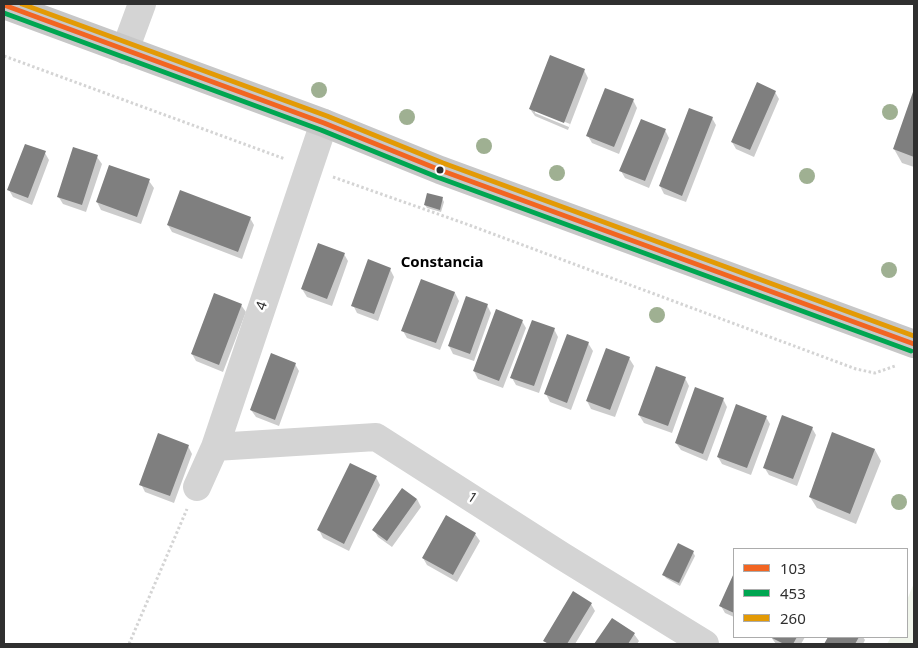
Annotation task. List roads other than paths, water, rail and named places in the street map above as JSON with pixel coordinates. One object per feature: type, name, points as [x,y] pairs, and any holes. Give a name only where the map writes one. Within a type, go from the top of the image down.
[{"type":"main road","points":[[4,5],[324,123],[907,354]]},
{"type":"street","points":[[125,50],[142,4]]},
{"type":"street","name":"4","points":[[197,486],[215,447],[324,123]]},
{"type":"street","name":"1","points":[[215,447],[376,437],[704,644]]},
{"type":"district","name":"Constancia","points":[[442,263]]}]
